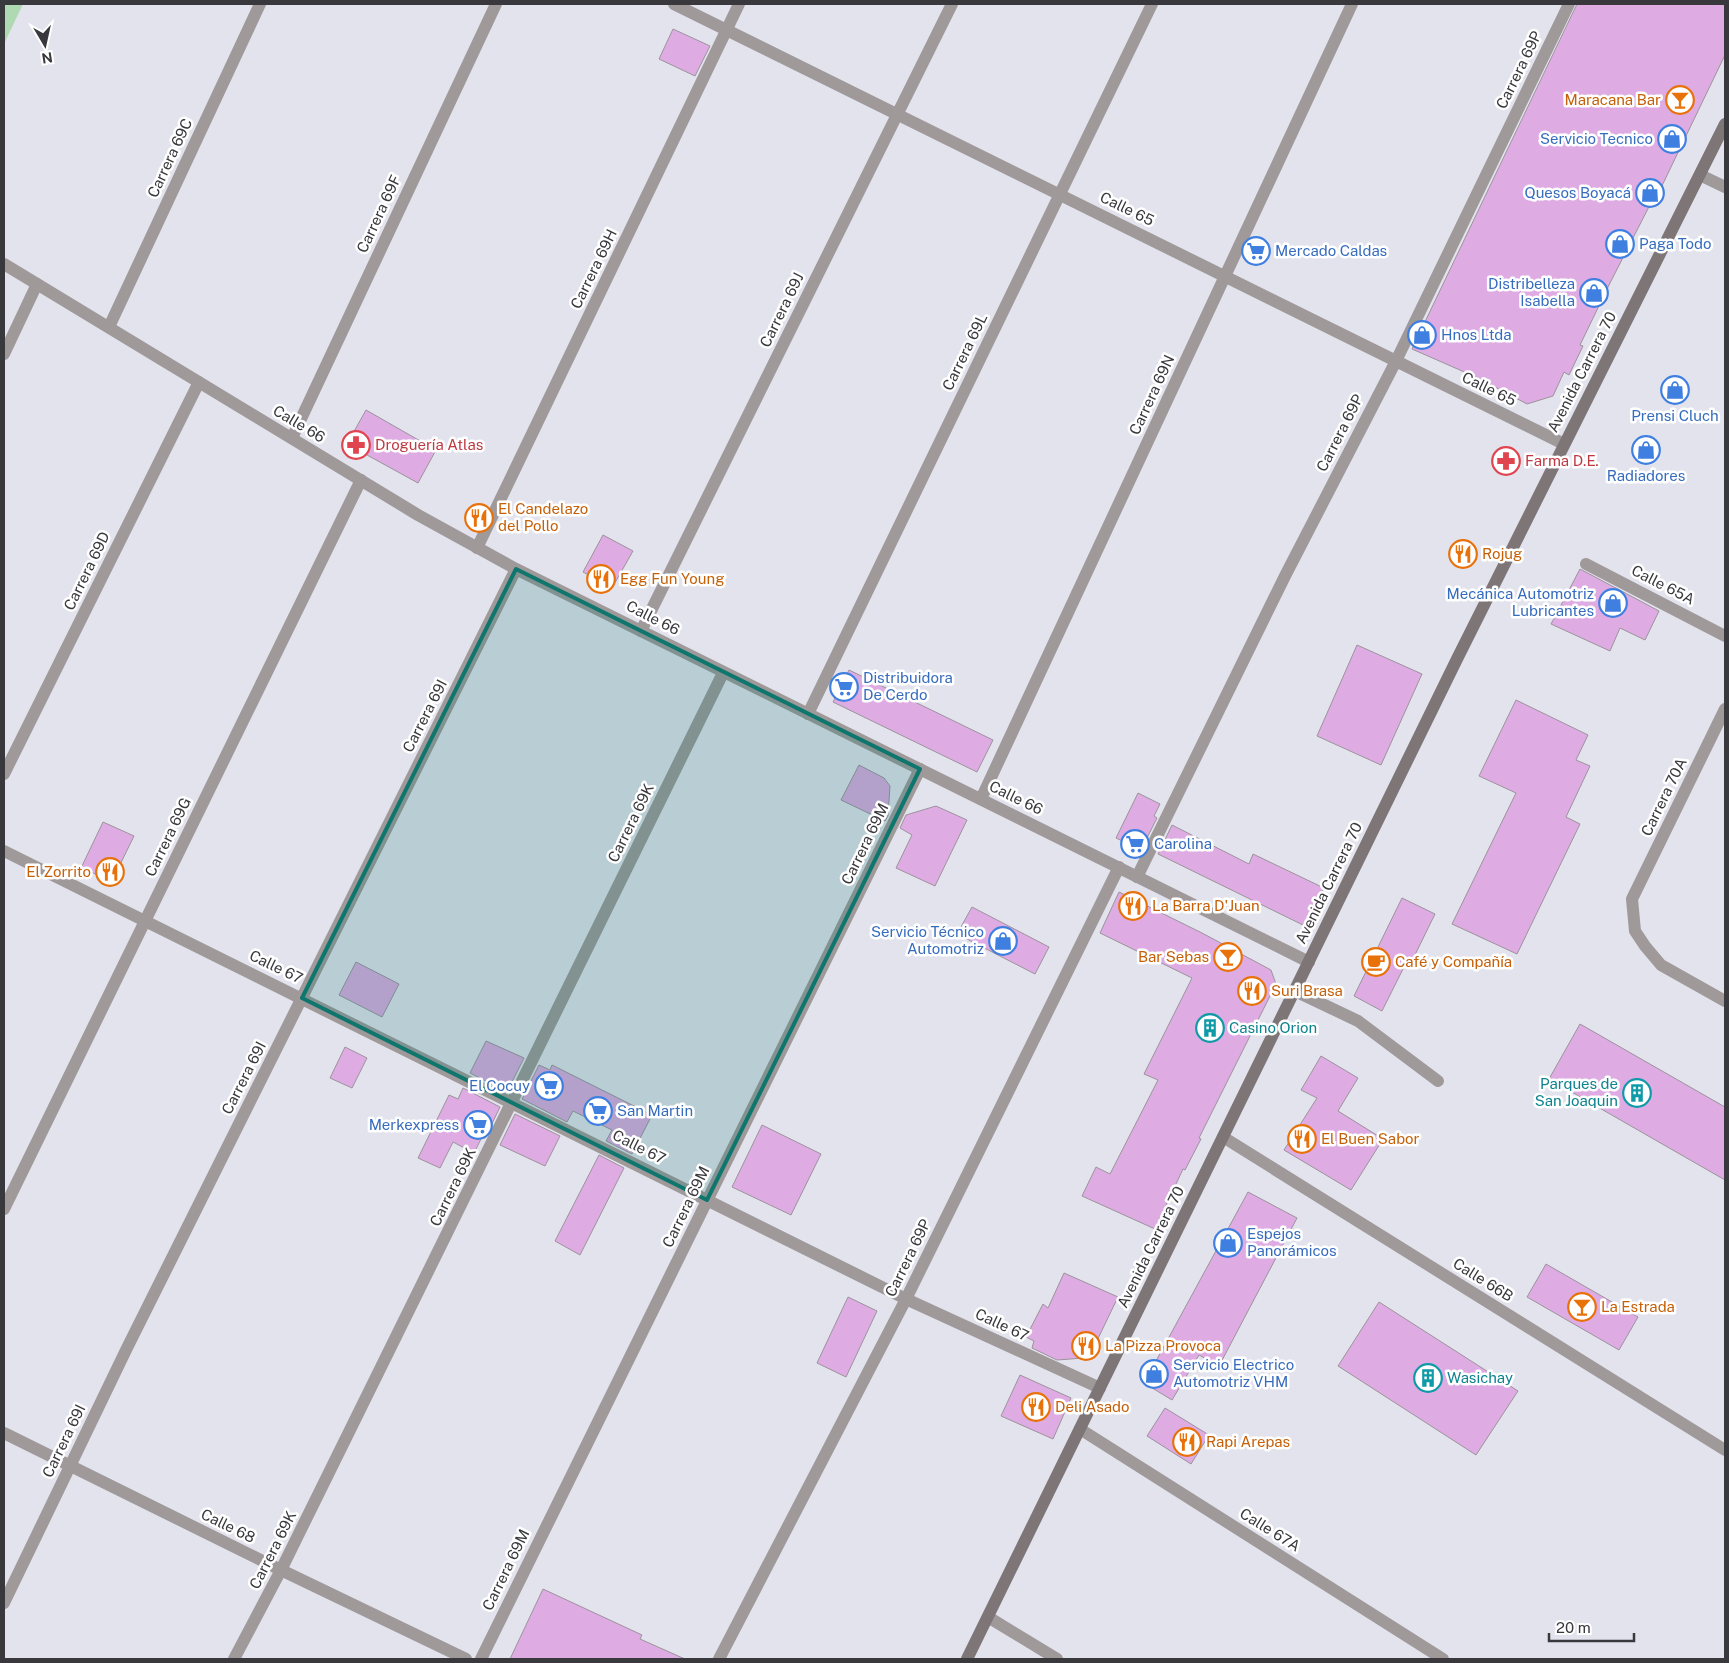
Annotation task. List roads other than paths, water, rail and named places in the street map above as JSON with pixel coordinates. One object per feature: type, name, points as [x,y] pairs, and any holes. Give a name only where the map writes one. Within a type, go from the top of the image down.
[{"type":"main road","name":"Avenida Carrera 70","points":[[967,1659],[1457,659],[1725,124]]},
{"type":"street","name":"Carrera 69C","points":[[109,327],[260,4]]},
{"type":"street","name":"Carrera 69F","points":[[292,438],[496,4]]},
{"type":"street","name":"Calle 65","points":[[674,4],[1564,444]]},
{"type":"street","name":"Carrera 69H","points":[[478,548],[739,4]]},
{"type":"street","name":"Carrera 69J","points":[[642,630],[952,4]]},
{"type":"street","name":"Carrera 69L","points":[[808,714],[1152,4]]},
{"type":"street","name":"Carrera 69N","points":[[981,799],[1352,4]]},
{"type":"street","name":"Carrera 69P","points":[[1137,876],[1285,576],[1396,361],[1570,4]]},
{"type":"street","points":[[1700,175],[1725,187]]},
{"type":"street","name":"Calle 66","points":[[4,264],[418,515],[516,570],[642,630],[723,673],[1309,962]]},
{"type":"street","points":[[4,354],[37,284]]},
{"type":"street","name":"Carrera 69D","points":[[4,774],[199,382]]},
{"type":"street","name":"Carrera 69G","points":[[4,1209],[361,480]]},
{"type":"street","name":"Calle 65A","points":[[1586,564],[1725,636]]},
{"type":"street","name":"Carrera 69I","points":[[4,1603],[127,1348],[516,570]]},
{"type":"street","name":"Carrera 69K","points":[[234,1659],[281,1570],[723,673]]},
{"type":"street","name":"Carrera 70A","points":[[1725,709],[1632,899],[1635,931],[1661,965],[1725,1001]]},
{"type":"street","name":"Carrera 69M","points":[[480,1659],[920,769]]},
{"type":"street","name":"Calle 67","points":[[4,851],[513,1102],[906,1299],[1100,1388]]},
{"type":"street","name":"Carrera 69P","points":[[719,1659],[906,1299],[1119,867]]},
{"type":"street","points":[[1295,990],[1358,1021],[1438,1081]]},
{"type":"street","name":"Calle 66B","points":[[1223,1137],[1725,1450]]},
{"type":"street","name":"Calle 67A","points":[[1080,1429],[1443,1659]]},
{"type":"street","name":"Calle 68","points":[[4,1432],[281,1570],[466,1659]]},
{"type":"street","points":[[988,1617],[1057,1659]]},
{"type":"place","name":"Maracana Bar","points":[[1680,100]]},
{"type":"place","name":"Servicio Tecnico","points":[[1672,139]]},
{"type":"place","name":"Quesos Boyacá","points":[[1650,193]]},
{"type":"place","name":"Paga Todo","points":[[1620,244]]},
{"type":"place","name":"Mercado Caldas","points":[[1256,251]]},
{"type":"place","name":"Distribelleza Isabella","points":[[1594,293]]},
{"type":"place","name":"Hnos Ltda","points":[[1422,335]]},
{"type":"place","name":"Prensi Cluch","points":[[1675,390]]},
{"type":"place","name":"Droguería Atlas","points":[[356,445]]},
{"type":"place","name":"Radiadores","points":[[1646,450]]},
{"type":"place","name":"Farma D.E.","points":[[1506,461]]},
{"type":"place","name":"El Candelazo del Pollo","points":[[479,518]]},
{"type":"place","name":"Rojug","points":[[1463,554]]},
{"type":"place","name":"Egg Fun Young","points":[[601,579]]},
{"type":"place","name":"Mecánica Automotriz Lubricantes","points":[[1613,603]]},
{"type":"place","name":"Distribuidora De Cerdo","points":[[844,687]]},
{"type":"place","name":"Carolina","points":[[1135,844]]},
{"type":"place","name":"El Zorrito","points":[[110,872]]},
{"type":"place","name":"La Barra D'Juan","points":[[1133,906]]},
{"type":"place","name":"Servicio Técnico Automotriz","points":[[1003,941]]},
{"type":"place","name":"Bar Sebas","points":[[1228,957]]},
{"type":"place","name":"Café y Compañía","points":[[1376,962]]},
{"type":"place","name":"Suri Brasa","points":[[1252,991]]},
{"type":"place","name":"Casino Orion","points":[[1210,1028]]},
{"type":"place","name":"El Cocuy","points":[[549,1086]]},
{"type":"place","name":"Parques de San Joaquin","points":[[1637,1093]]},
{"type":"place","name":"San Martin","points":[[598,1111]]},
{"type":"place","name":"Merkexpress","points":[[478,1125]]},
{"type":"place","name":"El Buen Sabor","points":[[1302,1139]]},
{"type":"place","name":"Espejos Panorámicos","points":[[1228,1243]]},
{"type":"place","name":"La Estrada","points":[[1582,1307]]},
{"type":"place","name":"La Pizza Provoca","points":[[1086,1346]]},
{"type":"place","name":"Servicio Electrico Automotriz VHM","points":[[1154,1374]]},
{"type":"place","name":"Wasichay","points":[[1428,1378]]},
{"type":"place","name":"Deli Asado","points":[[1036,1407]]},
{"type":"place","name":"Rapi Arepas","points":[[1187,1442]]}]
